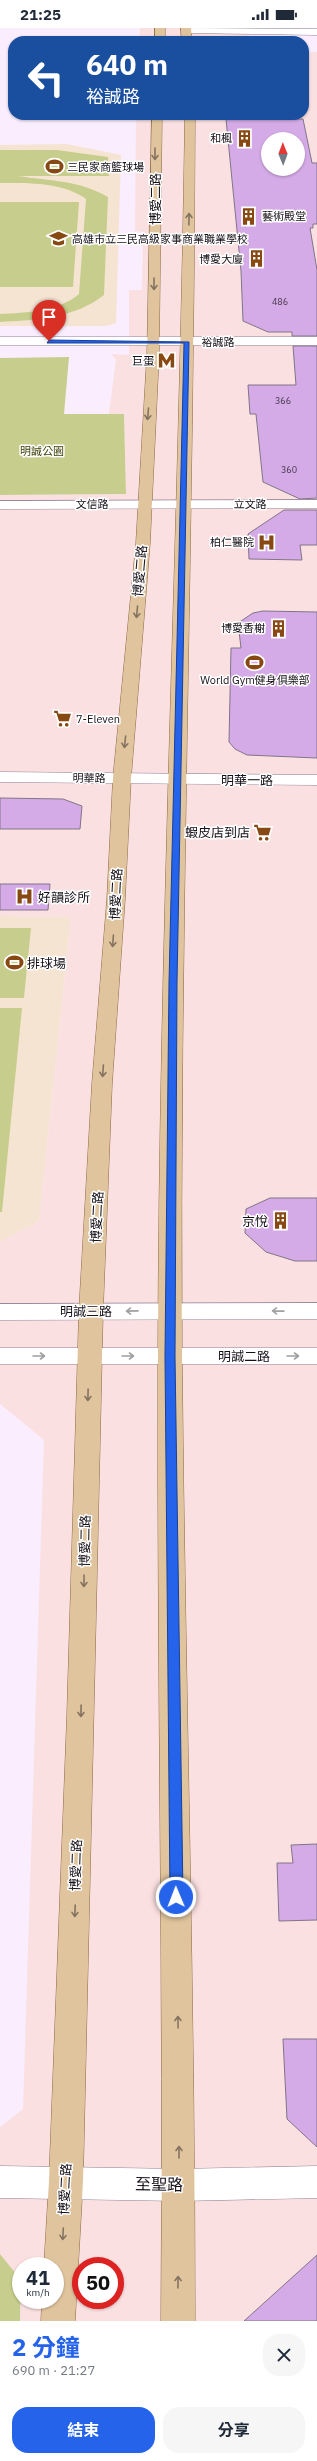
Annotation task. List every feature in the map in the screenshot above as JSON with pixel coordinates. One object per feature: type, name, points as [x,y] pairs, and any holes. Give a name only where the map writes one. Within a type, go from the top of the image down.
[{"type":"main road","name":"博愛二路","points":[[58,2321],[66,2181],[81,1723],[91,1311],[102,1084],[116,899],[122,778],[143,543],[154,342],[157,120]]},
{"type":"main road","points":[[178,2321],[180,2185],[170,1356],[173,983],[187,342],[190,120]]},
{"type":"street","points":[[186,29],[317,32]]},
{"type":"street","name":"裕誠路","points":[[0,341],[317,341]]},
{"type":"street","name":"文信路","points":[[0,504],[183,503]]},
{"type":"street","name":"立文路","points":[[183,503],[317,504]]},
{"type":"street","name":"明華路","points":[[0,777],[177,779]]},
{"type":"street","name":"明華一路","points":[[177,779],[317,780]]},
{"type":"street","points":[[171,1310],[317,1311]]},
{"type":"street","name":"明誠三路","points":[[0,1312],[171,1310]]},
{"type":"street","points":[[0,1356],[170,1356]]},
{"type":"street","name":"明誠二路","points":[[170,1356],[317,1356]]},
{"type":"street","name":"至聖路","points":[[0,2182],[66,2181],[180,2185],[317,2182]]},
{"type":"shaded area","points":[[140,28],[247,28],[249,36],[139,36]]},
{"type":"shaded area","points":[[317,52],[317,2321],[20,2321],[21,2309],[64,2309],[64,2257],[12,2257],[12,2269],[0,2254],[0,2127],[23,2109],[44,1440],[0,1404],[0,1242],[39,1221],[71,917],[0,916],[0,495],[126,494],[124,414],[109,414],[116,359],[111,354],[129,355],[129,290],[142,290],[143,232],[135,231],[136,120],[309,120],[309,53]]},
{"type":"shaded area","name":"高雄市立三民高級家事商業職業學校","points":[[67,144],[121,155],[116,323],[106,326],[0,326],[0,145]]},
{"type":"shaded area","points":[[0,916],[71,917],[39,1221],[0,1242]]},
{"type":"green space","points":[[0,150],[57,150],[108,157],[109,176],[18,176],[75,184],[97,191],[108,197],[104,295],[93,303],[81,309],[42,319],[0,322],[0,314],[31,312],[52,308],[71,300],[79,294],[86,199],[77,193],[56,186],[0,183]]},
{"type":"green space","points":[[0,202],[79,202],[73,287],[0,287]]},
{"type":"green space","name":"明誠公園","points":[[69,357],[64,414],[124,414],[126,494],[0,495],[0,358]]},
{"type":"green space","name":"排球場","points":[[0,928],[31,928],[24,998],[0,998]]},
{"type":"green space","points":[[0,1008],[22,1008],[2,1212],[0,1212]]},
{"type":"green space","points":[[0,2254],[12,2269],[12,2309],[20,2309],[20,2321],[0,2321]]},
{"type":"building","points":[[226,120],[303,120],[312,163],[317,163],[317,224],[313,224],[313,228],[310,228],[317,270],[317,336],[292,336],[292,332],[268,332],[243,321],[241,271]]},
{"type":"building","points":[[293,346],[317,346],[317,498],[300,499],[263,482],[256,414],[250,414],[248,385],[296,385]]},
{"type":"building","name":"柏仁醫院","points":[[284,510],[317,510],[317,545],[300,545],[302,560],[249,559],[248,534]]},
{"type":"building","points":[[263,611],[317,612],[317,758],[247,755],[235,749],[229,742],[231,648],[241,648],[238,623],[253,613]]},
{"type":"building","points":[[0,798],[63,799],[82,806],[80,829],[0,829]]},
{"type":"building","name":"好韻診所","points":[[0,884],[50,884],[48,910],[0,910]]},
{"type":"building","name":"京悅","points":[[270,1198],[317,1198],[317,1261],[295,1261],[266,1252],[245,1233],[246,1209]]},
{"type":"building","points":[[317,1844],[317,1920],[279,1921],[277,1863],[293,1863],[291,1845]]},
{"type":"building","points":[[283,2039],[317,2039],[317,2147],[287,2119]]},
{"type":"building","points":[[317,2255],[317,2321],[244,2321]]},
{"type":"place","name":"和楓","points":[[245,138]]},
{"type":"place","name":"三民家商籃球場","points":[[54,167]]},
{"type":"place","name":"藝術殿堂","points":[[249,216]]},
{"type":"place","name":"高雄市立三民高級家事商業職業學校","points":[[59,239]]},
{"type":"place","name":"博愛大廈","points":[[256,259]]},
{"type":"place","name":"巨蛋","points":[[167,361]]},
{"type":"place","name":"柏仁醫院","points":[[267,542]]},
{"type":"place","name":"博愛香榭","points":[[278,628]]},
{"type":"place","name":"World Gym健身俱樂部","points":[[255,662]]},
{"type":"place","name":"7-Eleven","points":[[63,719]]},
{"type":"place","name":"蝦皮店到店","points":[[263,832]]},
{"type":"place","name":"好韻診所","points":[[25,897]]},
{"type":"place","name":"排球場","points":[[14,963]]},
{"type":"place","name":"京悅","points":[[281,1221]]},
{"type":"route","points":[[49,341],[187,342],[188,361],[183,503],[173,983],[170,1356],[176,1897]]}]
